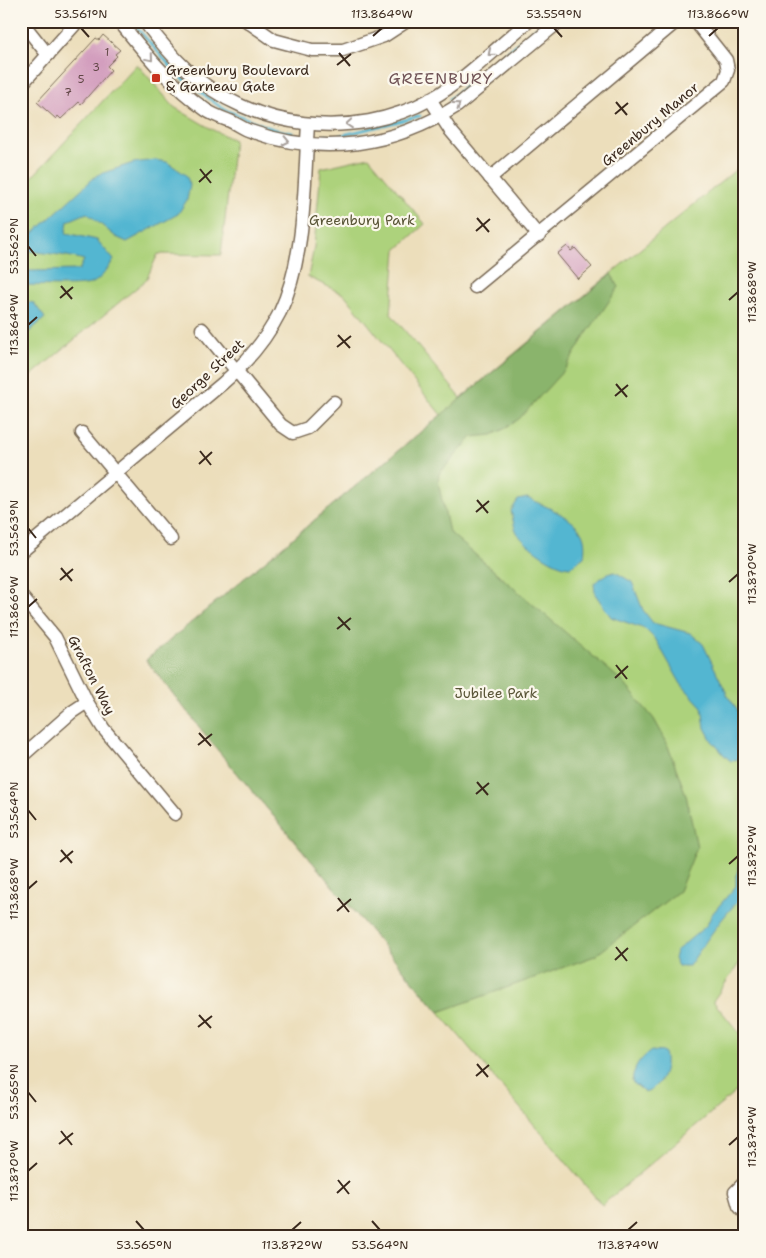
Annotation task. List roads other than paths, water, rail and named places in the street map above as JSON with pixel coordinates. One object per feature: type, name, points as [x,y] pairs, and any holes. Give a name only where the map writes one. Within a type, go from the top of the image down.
[{"type":"street","points":[[21,21],[48,55]]},
{"type":"street","points":[[21,84],[78,21]]},
{"type":"street","points":[[118,21],[168,79],[208,112],[249,131],[289,142],[324,145],[375,141],[419,128],[457,106],[560,21]]},
{"type":"street","points":[[144,21],[186,69],[222,96],[262,114],[308,124],[365,122],[407,110],[453,85],[528,21]]},
{"type":"street","points":[[247,21],[274,40],[312,50],[343,50],[384,36],[407,21]]},
{"type":"street","points":[[490,178],[677,21]]},
{"type":"street","name":"Greenbury Manor","points":[[475,287],[539,236],[724,81],[728,70],[726,60],[695,21]]},
{"type":"street","points":[[430,99],[441,116],[490,178],[539,236]]},
{"type":"street","name":"George Street","points":[[21,552],[237,371],[271,328],[280,311],[294,271],[300,242],[308,124]]},
{"type":"street","points":[[202,329],[281,425],[292,433],[308,428],[334,402]]},
{"type":"street","points":[[82,433],[171,538]]},
{"type":"street","name":"Grafton Way","points":[[21,596],[55,637],[87,702],[109,737],[175,814]]},
{"type":"street","points":[[21,757],[72,712],[87,702]]},
{"type":"street","points":[[745,1182],[736,1192],[739,1206],[745,1213]]},
{"type":"water","points":[[155,160],[167,162],[186,175],[190,185],[187,200],[178,214],[127,242],[116,237],[87,213],[68,221],[66,233],[97,240],[114,260],[105,273],[88,285],[21,285],[21,265],[29,271],[79,270],[84,260],[25,250],[28,238],[97,175],[133,163]]},
{"type":"water","points":[[21,301],[34,303],[45,318],[21,339]]},
{"type":"water","points":[[527,498],[556,511],[576,525],[582,533],[584,540],[584,557],[570,567],[557,564],[530,547],[520,537],[515,528],[511,511],[518,500]]},
{"type":"water","points":[[615,572],[632,582],[643,610],[653,623],[690,633],[703,644],[728,696],[745,721],[745,754],[741,758],[731,761],[712,741],[705,728],[702,707],[681,684],[656,640],[645,629],[611,617],[595,594],[594,583],[607,574]]},
{"type":"water","points":[[745,848],[745,894],[722,920],[689,966],[678,966],[674,959],[676,951],[707,925],[712,914],[736,886],[736,876]]},
{"type":"water","points":[[651,1051],[664,1052],[665,1065],[660,1081],[656,1086],[645,1092],[632,1082],[638,1064]]},
{"type":"waterway","points":[[131,21],[177,74],[223,109],[273,129],[292,133]]},
{"type":"waterway","points":[[450,99],[545,21]]},
{"type":"waterway","points":[[325,136],[335,137],[420,116]]},
{"type":"place","name":"Greenbury Boulevard & Garneau Gate","points":[[156,78]]},
{"type":"district","name":"GREENBURY","points":[[441,78]]},
{"type":"park label","name":"Greenbury Park","points":[[362,220]]},
{"type":"park label","name":"Jubilee Park","points":[[496,693]]}]
